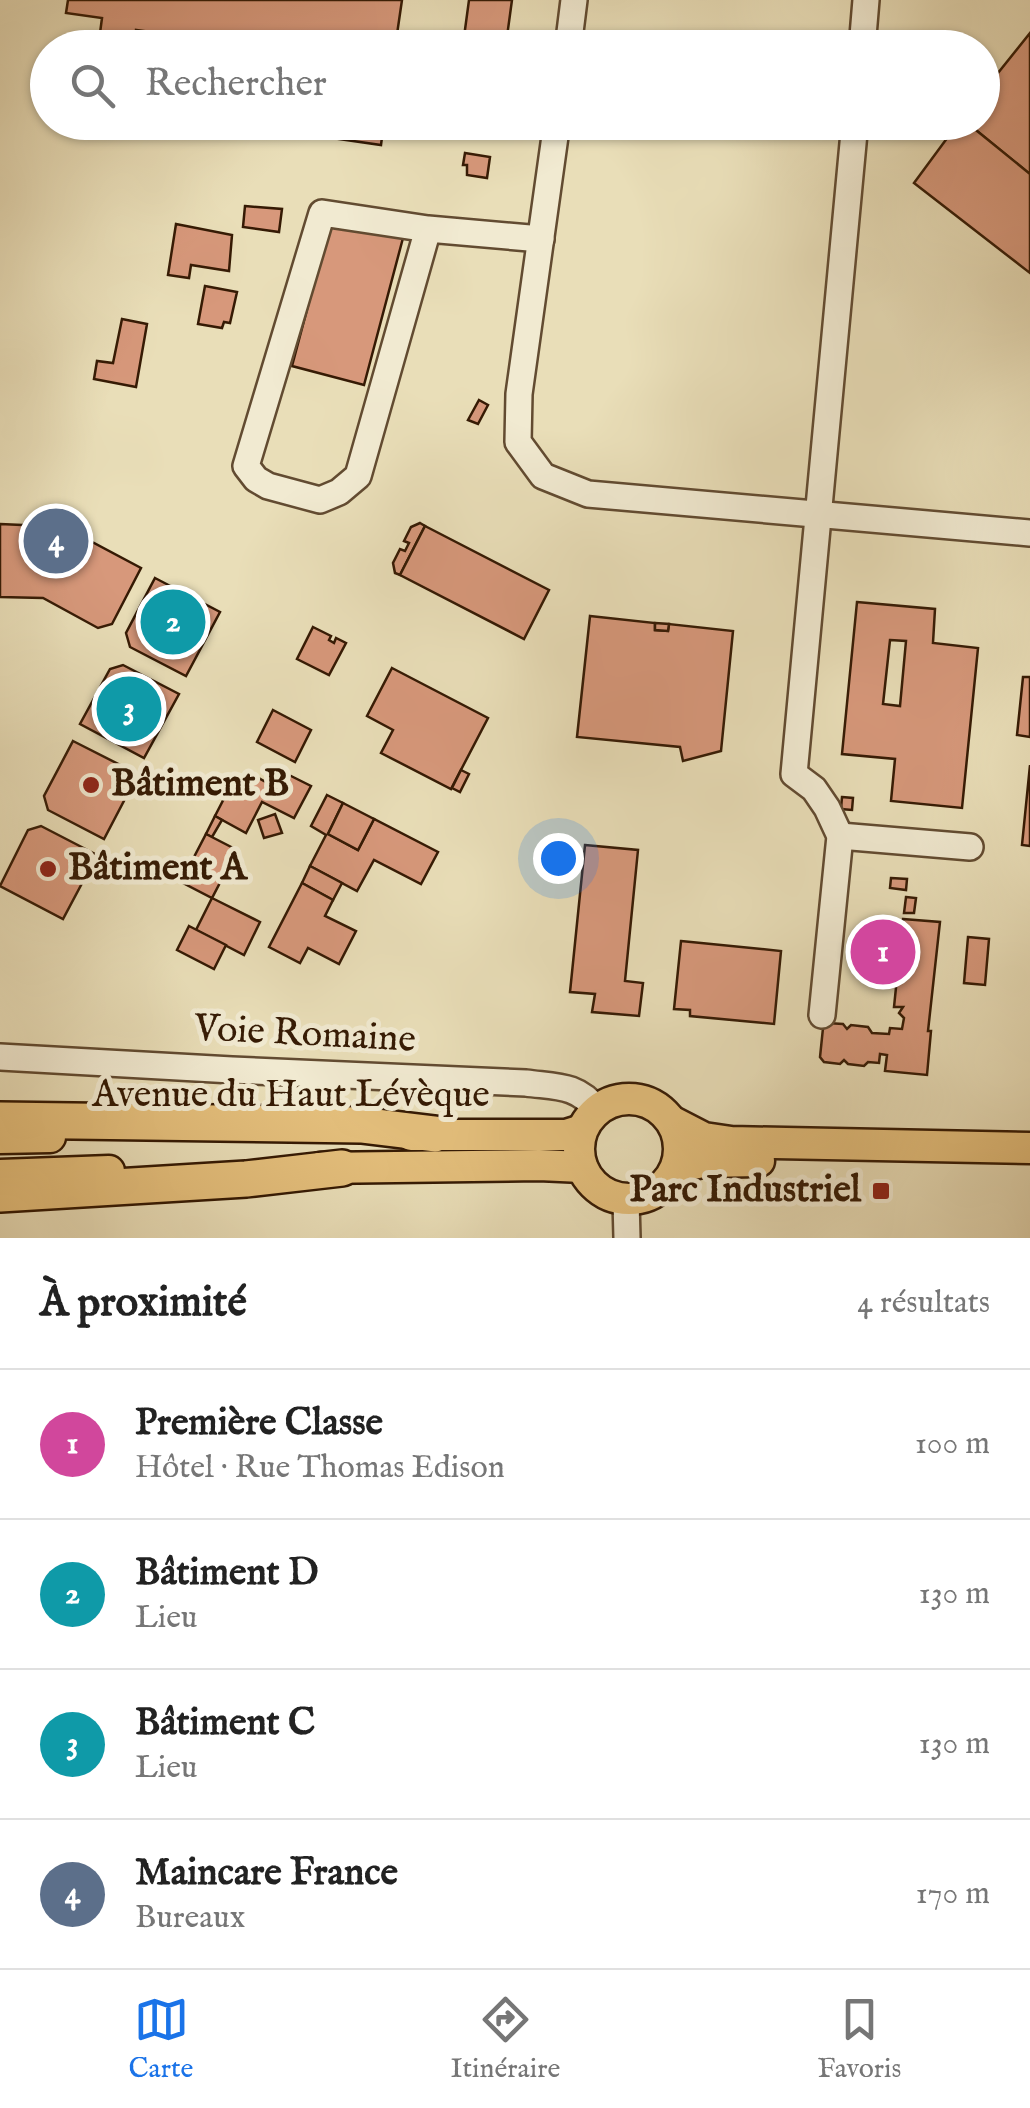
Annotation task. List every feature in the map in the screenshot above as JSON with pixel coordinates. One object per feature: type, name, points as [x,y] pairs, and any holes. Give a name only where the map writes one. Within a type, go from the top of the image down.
[{"type":"highway","points":[[0,1120],[362,1125],[435,1134]]},
{"type":"highway","points":[[0,1194],[342,1168]]},
{"type":"main road","points":[[629,1098],[646,1101],[662,1109],[673,1122],[679,1136],[677,1167],[657,1192],[626,1200],[599,1190],[589,1180],[582,1167],[579,1142],[590,1120],[612,1102],[629,1098]]},
{"type":"main road","name":"Avenue du Haut Lévèque","points":[[0,1138],[566,1136],[590,1120]]},
{"type":"main road","points":[[673,1122],[704,1138],[732,1142],[1030,1148]]},
{"type":"main road","points":[[677,1167],[726,1161],[1030,1166]]},
{"type":"main road","name":"Avenue du Haut Lévèque","points":[[0,1174],[166,1169],[582,1167]]},
{"type":"street","points":[[570,30],[574,0]]},
{"type":"street","points":[[864,30],[866,0]]},
{"type":"street","points":[[555,140],[519,394],[518,442],[543,476],[588,494],[1030,533]]},
{"type":"street","points":[[822,1015],[840,836],[828,808],[814,789],[794,774],[853,140]]},
{"type":"street","points":[[428,228],[358,476],[339,492],[320,500],[256,479],[246,466],[322,212],[541,239]]},
{"type":"street","points":[[840,836],[970,848]]},
{"type":"street","name":"Voie Romaine","points":[[0,1057],[526,1083],[581,1092],[590,1120]]},
{"type":"street","points":[[626,1200],[627,1238]]},
{"type":"building","points":[[68,0],[402,0],[398,30],[100,30],[102,18],[66,13]]},
{"type":"building","points":[[469,0],[512,0],[508,30],[465,30]]},
{"type":"building","points":[[1030,33],[1030,174],[988,140],[1000,140],[1000,70]]},
{"type":"building","points":[[346,140],[382,140],[381,145]]},
{"type":"building","points":[[946,140],[988,140],[1030,174],[1030,273],[914,183]]},
{"type":"building","points":[[465,153],[490,157],[487,178],[467,175],[467,165],[463,165]]},
{"type":"building","points":[[245,206],[282,209],[279,232],[243,227]]},
{"type":"building","points":[[331,219],[403,238],[364,385],[292,366]]},
{"type":"building","points":[[176,224],[232,235],[229,271],[191,265],[189,278],[168,275]]},
{"type":"building","points":[[205,286],[237,292],[230,323],[224,322],[222,328],[198,324]]},
{"type":"building","points":[[122,319],[147,324],[136,387],[94,379],[97,361],[113,363]]},
{"type":"building","points":[[479,400],[488,405],[478,424],[468,420]]},
{"type":"building","points":[[420,523],[425,526],[400,575],[395,573],[393,563],[400,549],[405,551],[409,543],[404,541],[411,527]]},
{"type":"building","points":[[0,524],[44,526],[44,550],[65,556],[77,534],[141,568],[112,624],[98,628],[43,598],[0,597]]},
{"type":"building","points":[[425,526],[549,590],[524,639],[400,575]]},
{"type":"building","points":[[155,578],[220,612],[186,676],[130,647],[126,633]]},
{"type":"building","points":[[857,602],[935,609],[933,643],[978,648],[962,808],[891,801],[895,759],[842,754]],"holes":[[[890,640],[906,641],[900,706],[883,704]]]},
{"type":"building","points":[[590,616],[655,623],[655,630],[668,631],[669,624],[733,631],[721,751],[683,761],[680,747],[577,737]]},
{"type":"building","points":[[655,623],[669,624],[668,631],[655,630]]},
{"type":"building","points":[[313,627],[331,636],[329,640],[334,643],[336,638],[346,643],[329,675],[297,659]]},
{"type":"building","points":[[123,665],[179,694],[144,758],[80,724],[110,669]]},
{"type":"building","points":[[392,668],[488,718],[451,789],[381,753],[393,730],[367,716]]},
{"type":"building","points":[[1023,677],[1030,677],[1030,737],[1017,735]]},
{"type":"building","points":[[273,710],[311,730],[295,762],[257,742]]},
{"type":"building","name":"Bâtiment B","points":[[73,741],[138,774],[104,839],[48,810],[44,796]]},
{"type":"building","points":[[1030,765],[1030,846],[1022,845]]},
{"type":"building","points":[[279,770],[311,786],[294,818],[262,802],[246,833],[215,816],[231,785],[246,793],[255,776],[271,785]]},
{"type":"building","points":[[461,770],[469,774],[460,792],[452,788]]},
{"type":"building","points":[[327,795],[343,803],[328,834],[358,850],[374,819],[438,852],[421,884],[374,860],[357,891],[310,866],[326,835],[311,826]]},
{"type":"building","points":[[842,797],[853,798],[852,810],[841,809]]},
{"type":"building","points":[[343,803],[374,819],[358,850],[328,834]]},
{"type":"building","points":[[275,814],[282,833],[264,838],[258,820]]},
{"type":"building","points":[[215,816],[222,820],[212,837],[206,834]]},
{"type":"building","name":"Bâtiment A","points":[[41,826],[97,855],[63,919],[0,886],[28,830]]},
{"type":"building","points":[[206,834],[237,850],[212,898],[181,882]]},
{"type":"building","points":[[585,845],[638,850],[625,981],[643,983],[639,1016],[592,1012],[595,994],[570,992]]},
{"type":"building","points":[[310,866],[342,883],[333,900],[302,883]]},
{"type":"building","points":[[891,878],[907,879],[906,890],[890,888]]},
{"type":"building","points":[[302,883],[333,900],[325,916],[356,931],[339,964],[308,948],[300,963],[269,947]]},
{"type":"building","points":[[906,897],[916,898],[914,913],[904,913]]},
{"type":"building","points":[[212,898],[260,922],[244,955],[196,930]]},
{"type":"building","points":[[903,919],[940,922],[927,1075],[885,1071],[887,1055],[880,1054],[879,1063],[868,1062],[864,1066],[844,1060],[840,1064],[824,1062],[820,1057],[827,1023],[843,1024],[847,1029],[851,1025],[868,1027],[872,1033],[889,1034],[890,1028],[902,1029],[904,1018],[899,1013],[903,1007],[894,1007]]},
{"type":"building","points":[[189,926],[226,945],[214,969],[177,950]]},
{"type":"building","points":[[968,937],[989,939],[985,985],[964,983]]},
{"type":"building","points":[[681,941],[781,951],[774,1024],[690,1016],[690,1010],[674,1009]]},
{"type":"place","name":"Maincare France","points":[[56,541]]},
{"type":"place","name":"Bâtiment D","points":[[173,622]]},
{"type":"place","name":"Bâtiment C","points":[[129,709]]},
{"type":"place","name":"Bâtiment B","points":[[91,785]]},
{"type":"place","name":"Bâtiment A","points":[[48,869]]},
{"type":"place","name":"Première Classe","points":[[883,952]]},
{"type":"place","name":"Parc Industriel","points":[[881,1191]]}]
